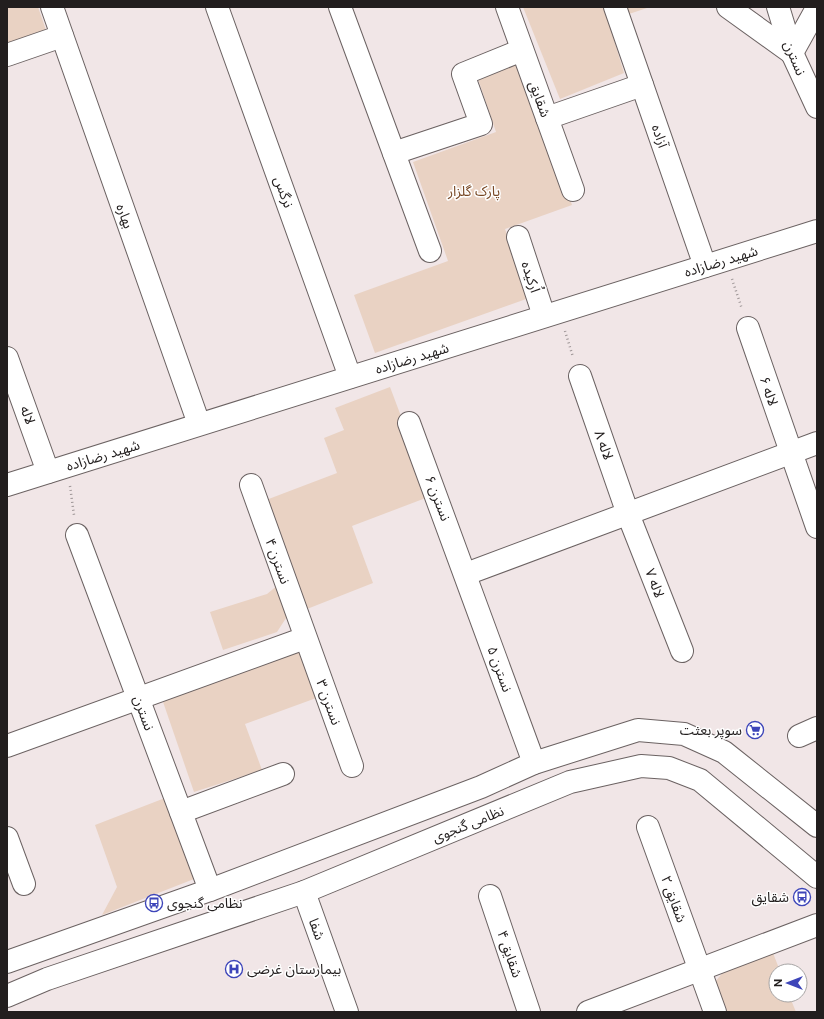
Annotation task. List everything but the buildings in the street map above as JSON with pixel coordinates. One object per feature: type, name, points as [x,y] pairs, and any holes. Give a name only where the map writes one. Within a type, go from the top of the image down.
[{"type":"street","name":"بهاره","points":[[52,7],[199,424]]},
{"type":"street","name":"نرگس","points":[[217,7],[350,377]]},
{"type":"street","points":[[340,7],[430,251]]},
{"type":"street","name":"شقایق","points":[[506,7],[573,190]]},
{"type":"street","name":"آزاده","points":[[615,7],[705,266]]},
{"type":"street","points":[[728,7],[792,53],[817,8]]},
{"type":"street","name":"نسترن","points":[[778,7],[792,53],[817,107]]},
{"type":"street","points":[[7,55],[62,36]]},
{"type":"street","points":[[394,153],[481,124],[463,74],[522,50]]},
{"type":"street","points":[[547,118],[642,85]]},
{"type":"street","name":"شهید رضازاده","points":[[7,485],[726,260],[817,230]]},
{"type":"street","name":"اُرکیده","points":[[518,237],[551,314]]},
{"type":"street","name":"لاله ۶","points":[[748,328],[790,453],[817,527]]},
{"type":"street","name":"لاله","points":[[7,358],[57,469]]},
{"type":"street","name":"لاله ۸","points":[[580,376],[628,514]]},
{"type":"street","name":"نسترن ۶","points":[[409,423],[466,574]]},
{"type":"street","points":[[466,574],[817,443]]},
{"type":"street","name":"نسترن ۴","points":[[251,485],[305,638]]},
{"type":"street","name":"لاله ۷","points":[[628,514],[682,652]]},
{"type":"street","name":"نسترن","points":[[77,535],[210,890]]},
{"type":"street","name":"نسترن ۵","points":[[466,574],[534,763]]},
{"type":"street","points":[[7,746],[305,638]]},
{"type":"street","name":"نسترن ۳","points":[[305,638],[352,766]]},
{"type":"street","points":[[7,962],[210,890],[481,787],[534,763],[638,730],[684,734],[724,752],[817,826]]},
{"type":"street","name":"نظامی گنجوی","points":[[7,996],[47,979],[304,892],[570,782],[641,766],[669,768],[700,780],[817,877]]},
{"type":"street","points":[[181,812],[283,774]]},
{"type":"street","points":[[423,809],[434,838]]},
{"type":"street","name":"شقایق ۲","points":[[648,827],[715,1012]]},
{"type":"street","points":[[7,838],[24,884]]},
{"type":"street","name":"شفا","points":[[304,892],[347,1012]]},
{"type":"street","name":"شقایق ۴","points":[[490,896],[529,1012]]},
{"type":"street","points":[[112,924],[123,953]]},
{"type":"street","points":[[588,1012],[817,925]]},
{"type":"path","points":[[726,260],[748,328]]},
{"type":"path","points":[[551,314],[580,376]]},
{"type":"path","points":[[57,469],[77,535]]},
{"type":"green space","points":[[7,7],[38,7],[46,30],[7,44]]},
{"type":"green space","points":[[523,7],[604,7],[624,73],[560,99]]},
{"type":"green space","points":[[626,7],[650,7],[629,14]]},
{"type":"green space","name":"پارک گلزار","points":[[520,60],[572,205],[505,229],[529,298],[375,353],[354,295],[448,261],[413,162],[496,132],[477,76]]},
{"type":"green space","points":[[390,387],[431,496],[352,526],[373,583],[307,609],[266,500],[337,473],[324,438],[344,430],[335,408]]},
{"type":"green space","points":[[278,585],[288,615],[277,632],[223,650],[210,612],[267,594]]},
{"type":"green space","points":[[300,645],[319,697],[245,724],[262,770],[194,792],[161,696]]},
{"type":"green space","points":[[165,798],[194,879],[102,915],[117,887],[95,825]]},
{"type":"green space","points":[[773,953],[777,963],[768,963],[768,1003],[792,1003],[796,1012],[726,1012],[715,982],[724,971]]},
{"type":"place","name":"سوپر بعثت","points":[[755,730]]},
{"type":"place","name":"شقایق","points":[[802,897]]},
{"type":"place","name":"نظامی گنجوی","points":[[154,903]]},
{"type":"place","name":"بیمارستان غرضی","points":[[234,969]]}]
